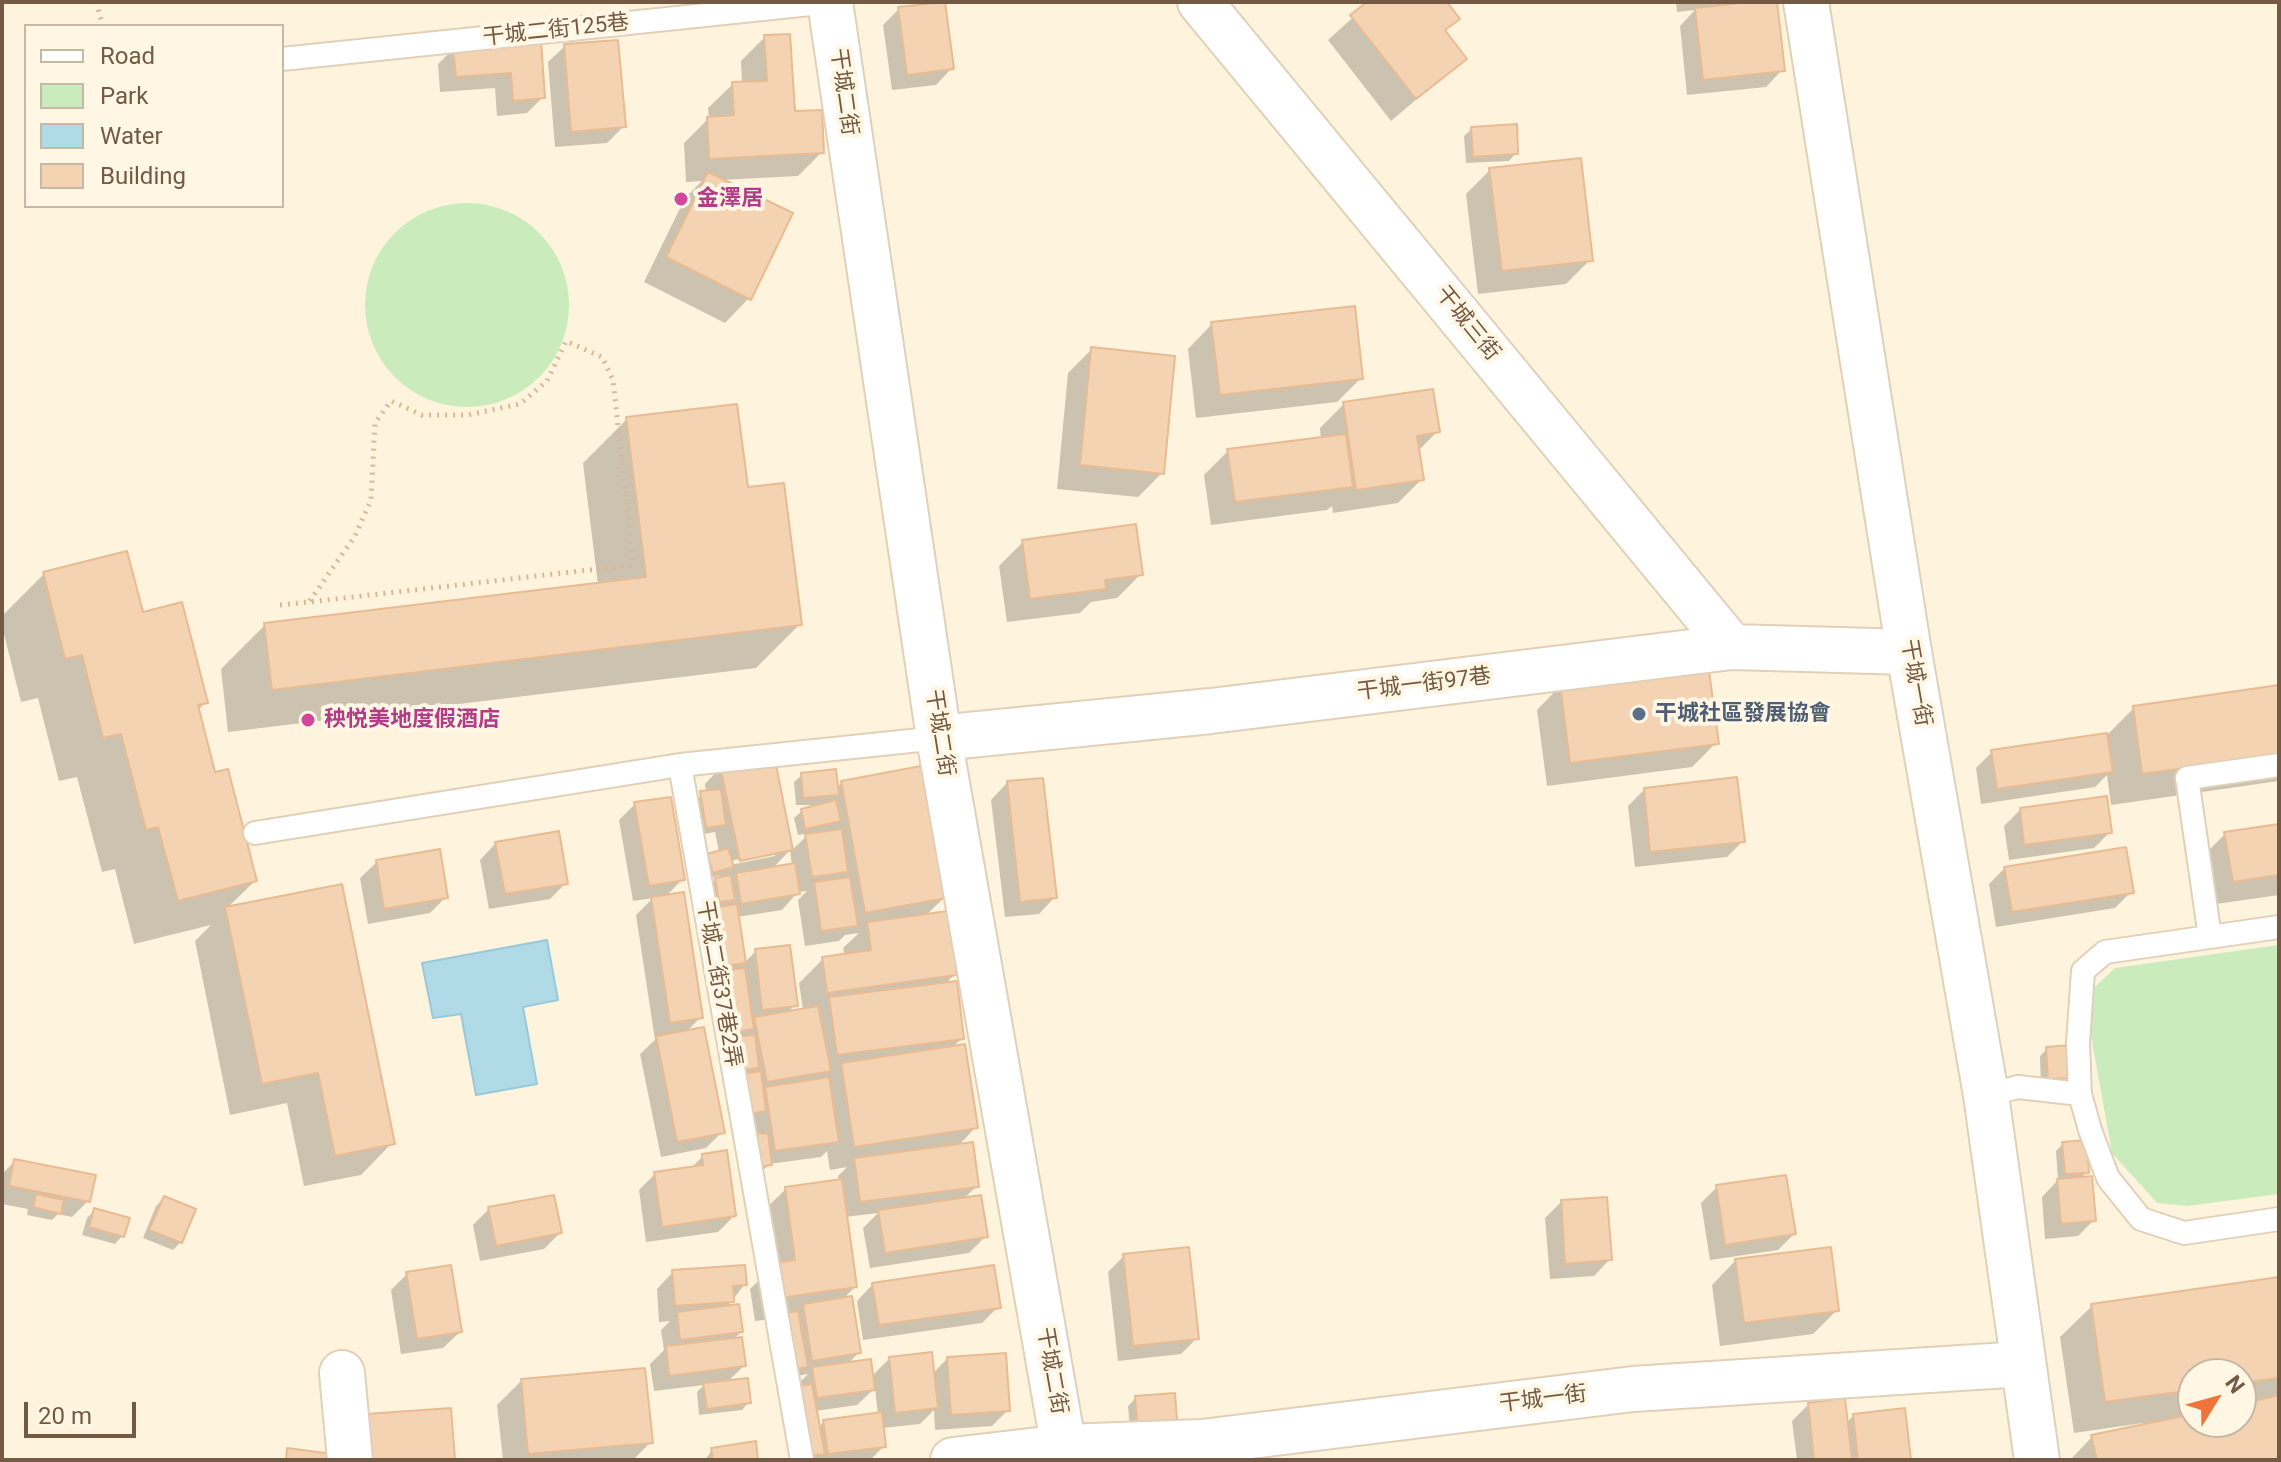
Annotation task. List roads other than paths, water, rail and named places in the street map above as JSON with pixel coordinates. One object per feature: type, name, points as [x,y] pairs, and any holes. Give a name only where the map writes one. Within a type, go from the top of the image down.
[{"type":"street","name":"干城二街","points":[[831,2],[939,738],[1065,1453]]},
{"type":"street","name":"干城三街","points":[[1200,2],[1732,647]]},
{"type":"street","name":"干城一街","points":[[1806,2],[1909,652],[1986,1095],[2037,1460]]},
{"type":"street","name":"干城一街97巷","points":[[939,738],[1211,711],[1732,647],[1909,652]]},
{"type":"street","name":"干城一街","points":[[953,1460],[1202,1442],[1633,1389],[2023,1364]]},
{"type":"street","points":[[342,1373],[350,1460]]},
{"type":"lane","name":"干城二街125巷","points":[[284,59],[831,2]]},
{"type":"lane","points":[[255,833],[680,765],[939,738]]},
{"type":"lane","name":"干城二街37巷2弄","points":[[680,765],[802,1460]]},
{"type":"lane","points":[[2210,937],[2187,778],[2279,765]]},
{"type":"lane","points":[[2279,927],[2105,952],[2083,971],[2078,1043],[2080,1094],[2108,1178],[2141,1219],[2184,1233],[2279,1219]]},
{"type":"lane","points":[[1986,1095],[2018,1087],[2080,1094]]},
{"type":"water","points":[[547,940],[558,1000],[523,1007],[537,1084],[476,1095],[461,1014],[433,1018],[422,963]]},
{"type":"place","name":"金澤居","points":[[681,199]]},
{"type":"place","name":"干城社區發展協會","points":[[1639,714]]},
{"type":"place","name":"秧悦美地度假酒店","points":[[308,720]]}]
